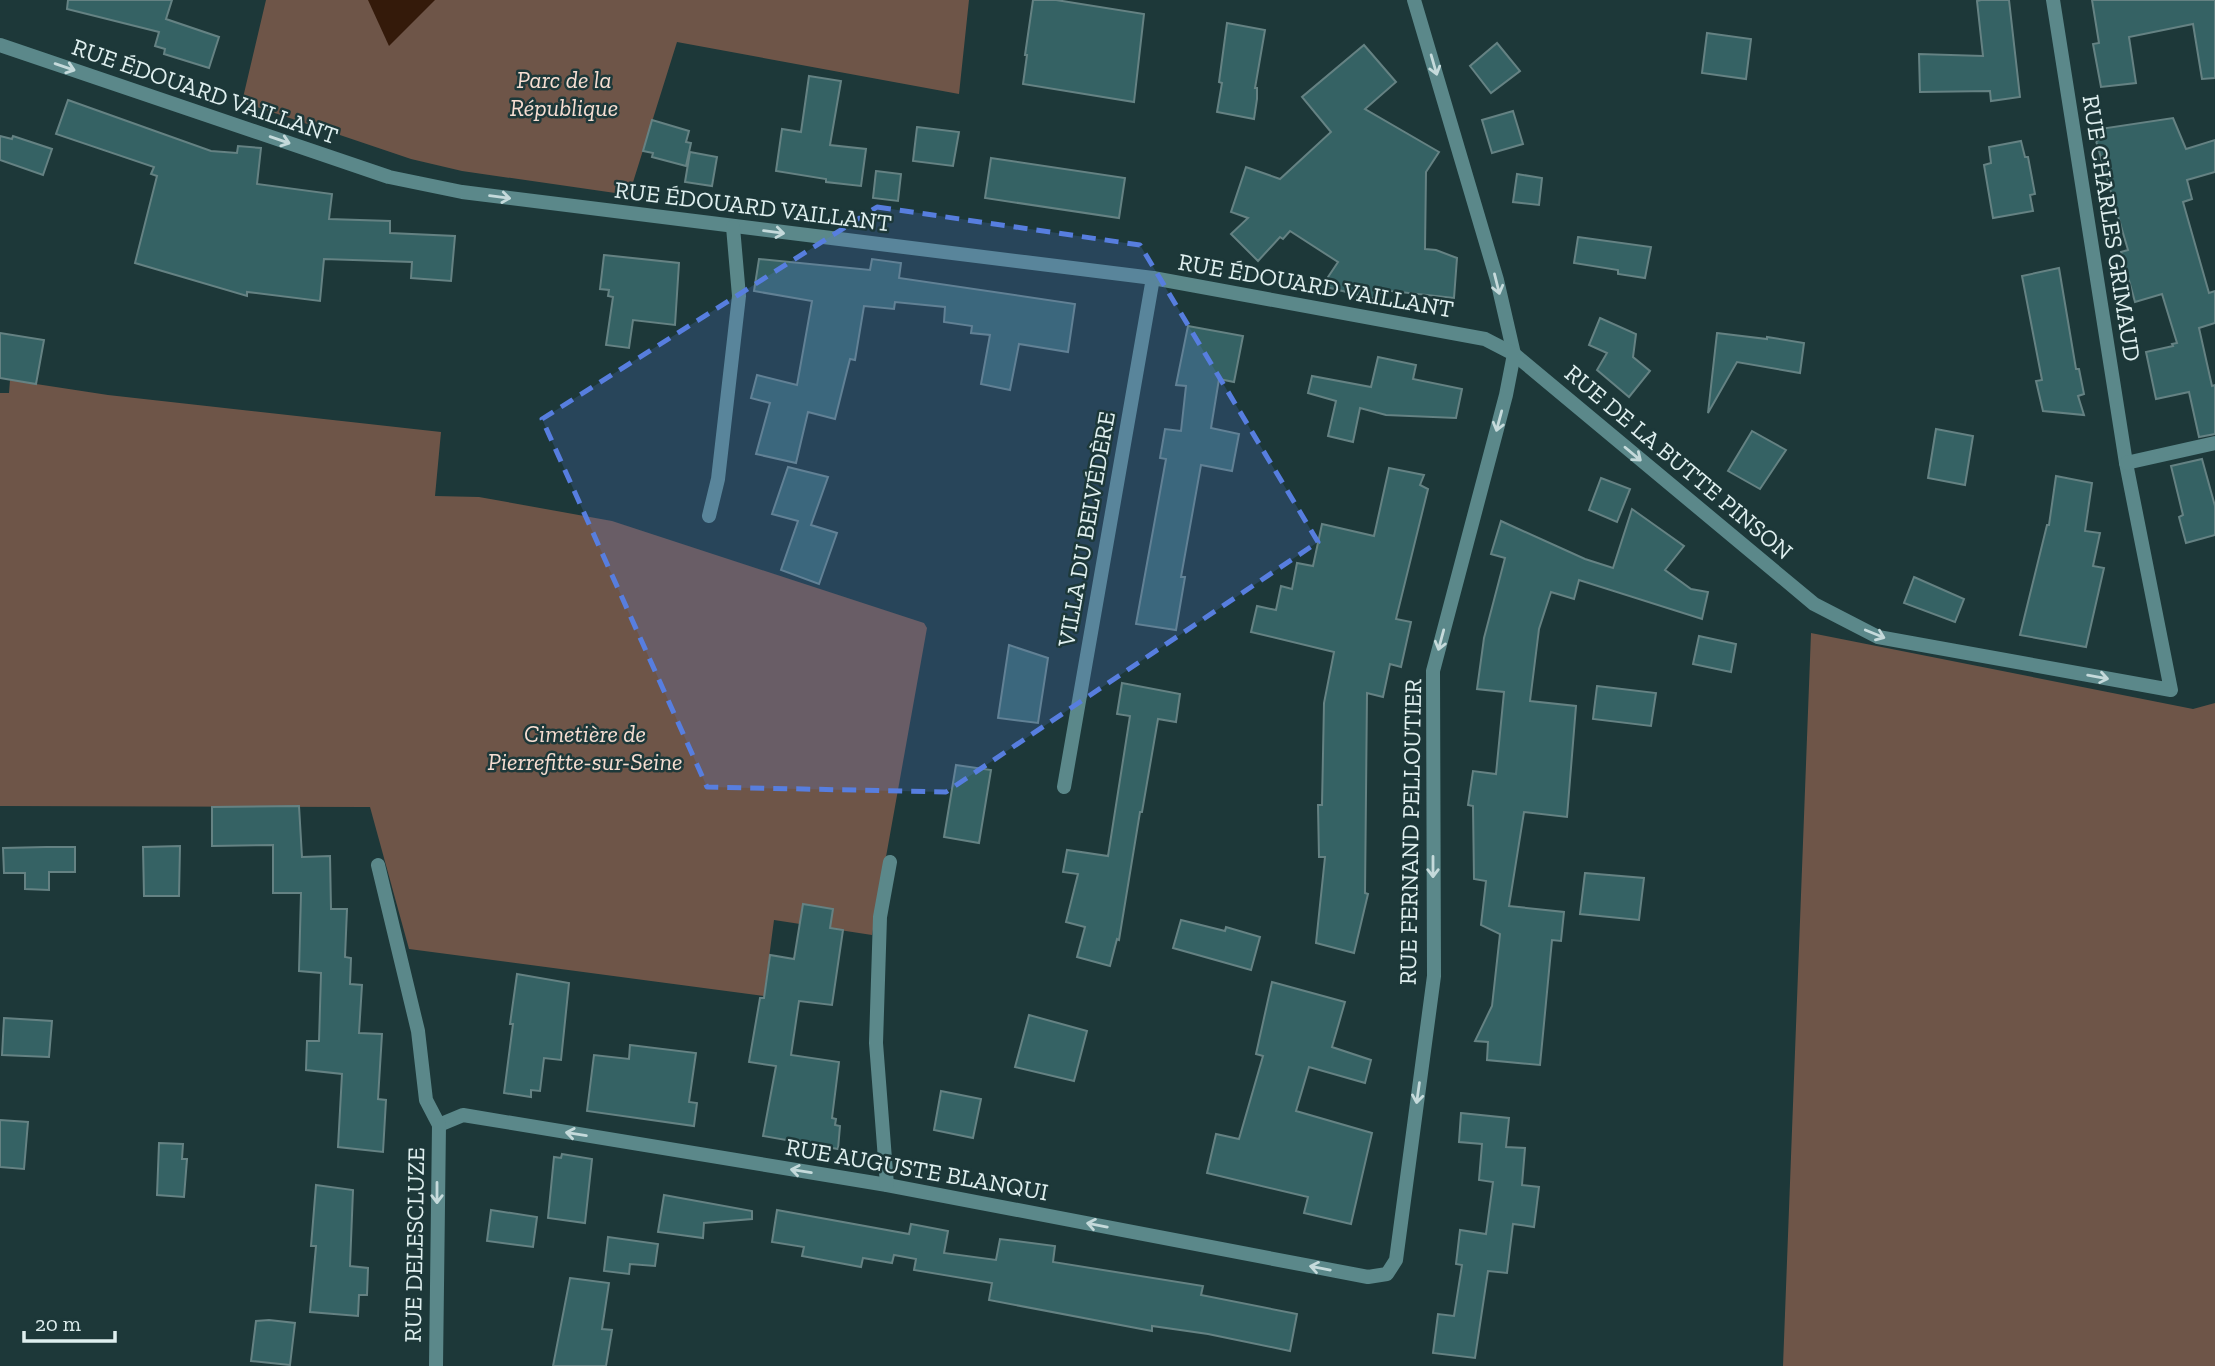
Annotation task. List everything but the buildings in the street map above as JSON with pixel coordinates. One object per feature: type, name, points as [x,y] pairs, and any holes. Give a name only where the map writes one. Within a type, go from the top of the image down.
[{"type":"street","points":[[1414,0],[1497,280],[1514,354]]},
{"type":"street","name":"RUE CHARLES GRIMAUD","points":[[2053,0],[2126,463],[2171,690]]},
{"type":"street","name":"RUE ÉDOUARD VAILLANT","points":[[0,45],[388,177],[462,192],[1153,278],[1485,339],[1514,354]]},
{"type":"street","points":[[709,516],[718,479],[739,296],[733,227]]},
{"type":"street","name":"VILLA DU BELVÉDÈRE","points":[[1064,787],[1153,278]]},
{"type":"street","name":"RUE DE LA BUTTE PINSON","points":[[1514,354],[1814,604],[1878,637],[2171,690]]},
{"type":"street","name":"RUE FERNAND PELLOUTIER","points":[[1387,1274],[1396,1260],[1434,976],[1433,671],[1506,395],[1514,354]]},
{"type":"street","points":[[2126,463],[2215,443]]},
{"type":"street","points":[[887,1185],[876,1043],[880,917],[890,862]]},
{"type":"street","points":[[378,865],[418,1031],[426,1100],[439,1125]]},
{"type":"street","name":"RUE AUGUSTE BLANQUI","points":[[439,1125],[463,1115],[887,1185],[1368,1277],[1387,1274]]},
{"type":"street","name":"RUE DELESCLUZE","points":[[436,1366],[439,1125]]},
{"type":"highlighted area","points":[[877,207],[1140,245],[1318,542],[946,792],[707,787],[542,419]]},
{"type":"green space","name":"Parc de la République","points":[[266,0],[969,0],[959,94],[677,42],[629,195],[462,171],[411,159],[242,102]]},
{"type":"green space","name":"Cimetière de Pierrefitte-sur-Seine","points":[[10,380],[108,395],[441,432],[435,496],[479,497],[612,521],[924,623],[927,628],[872,935],[774,920],[764,996],[409,949],[370,807],[0,806],[0,393],[9,393]]},
{"type":"green space","points":[[1811,633],[2193,709],[2215,703],[2215,1366],[1783,1366]]},
{"type":"shaded area","points":[[368,0],[435,0],[389,46]]}]
